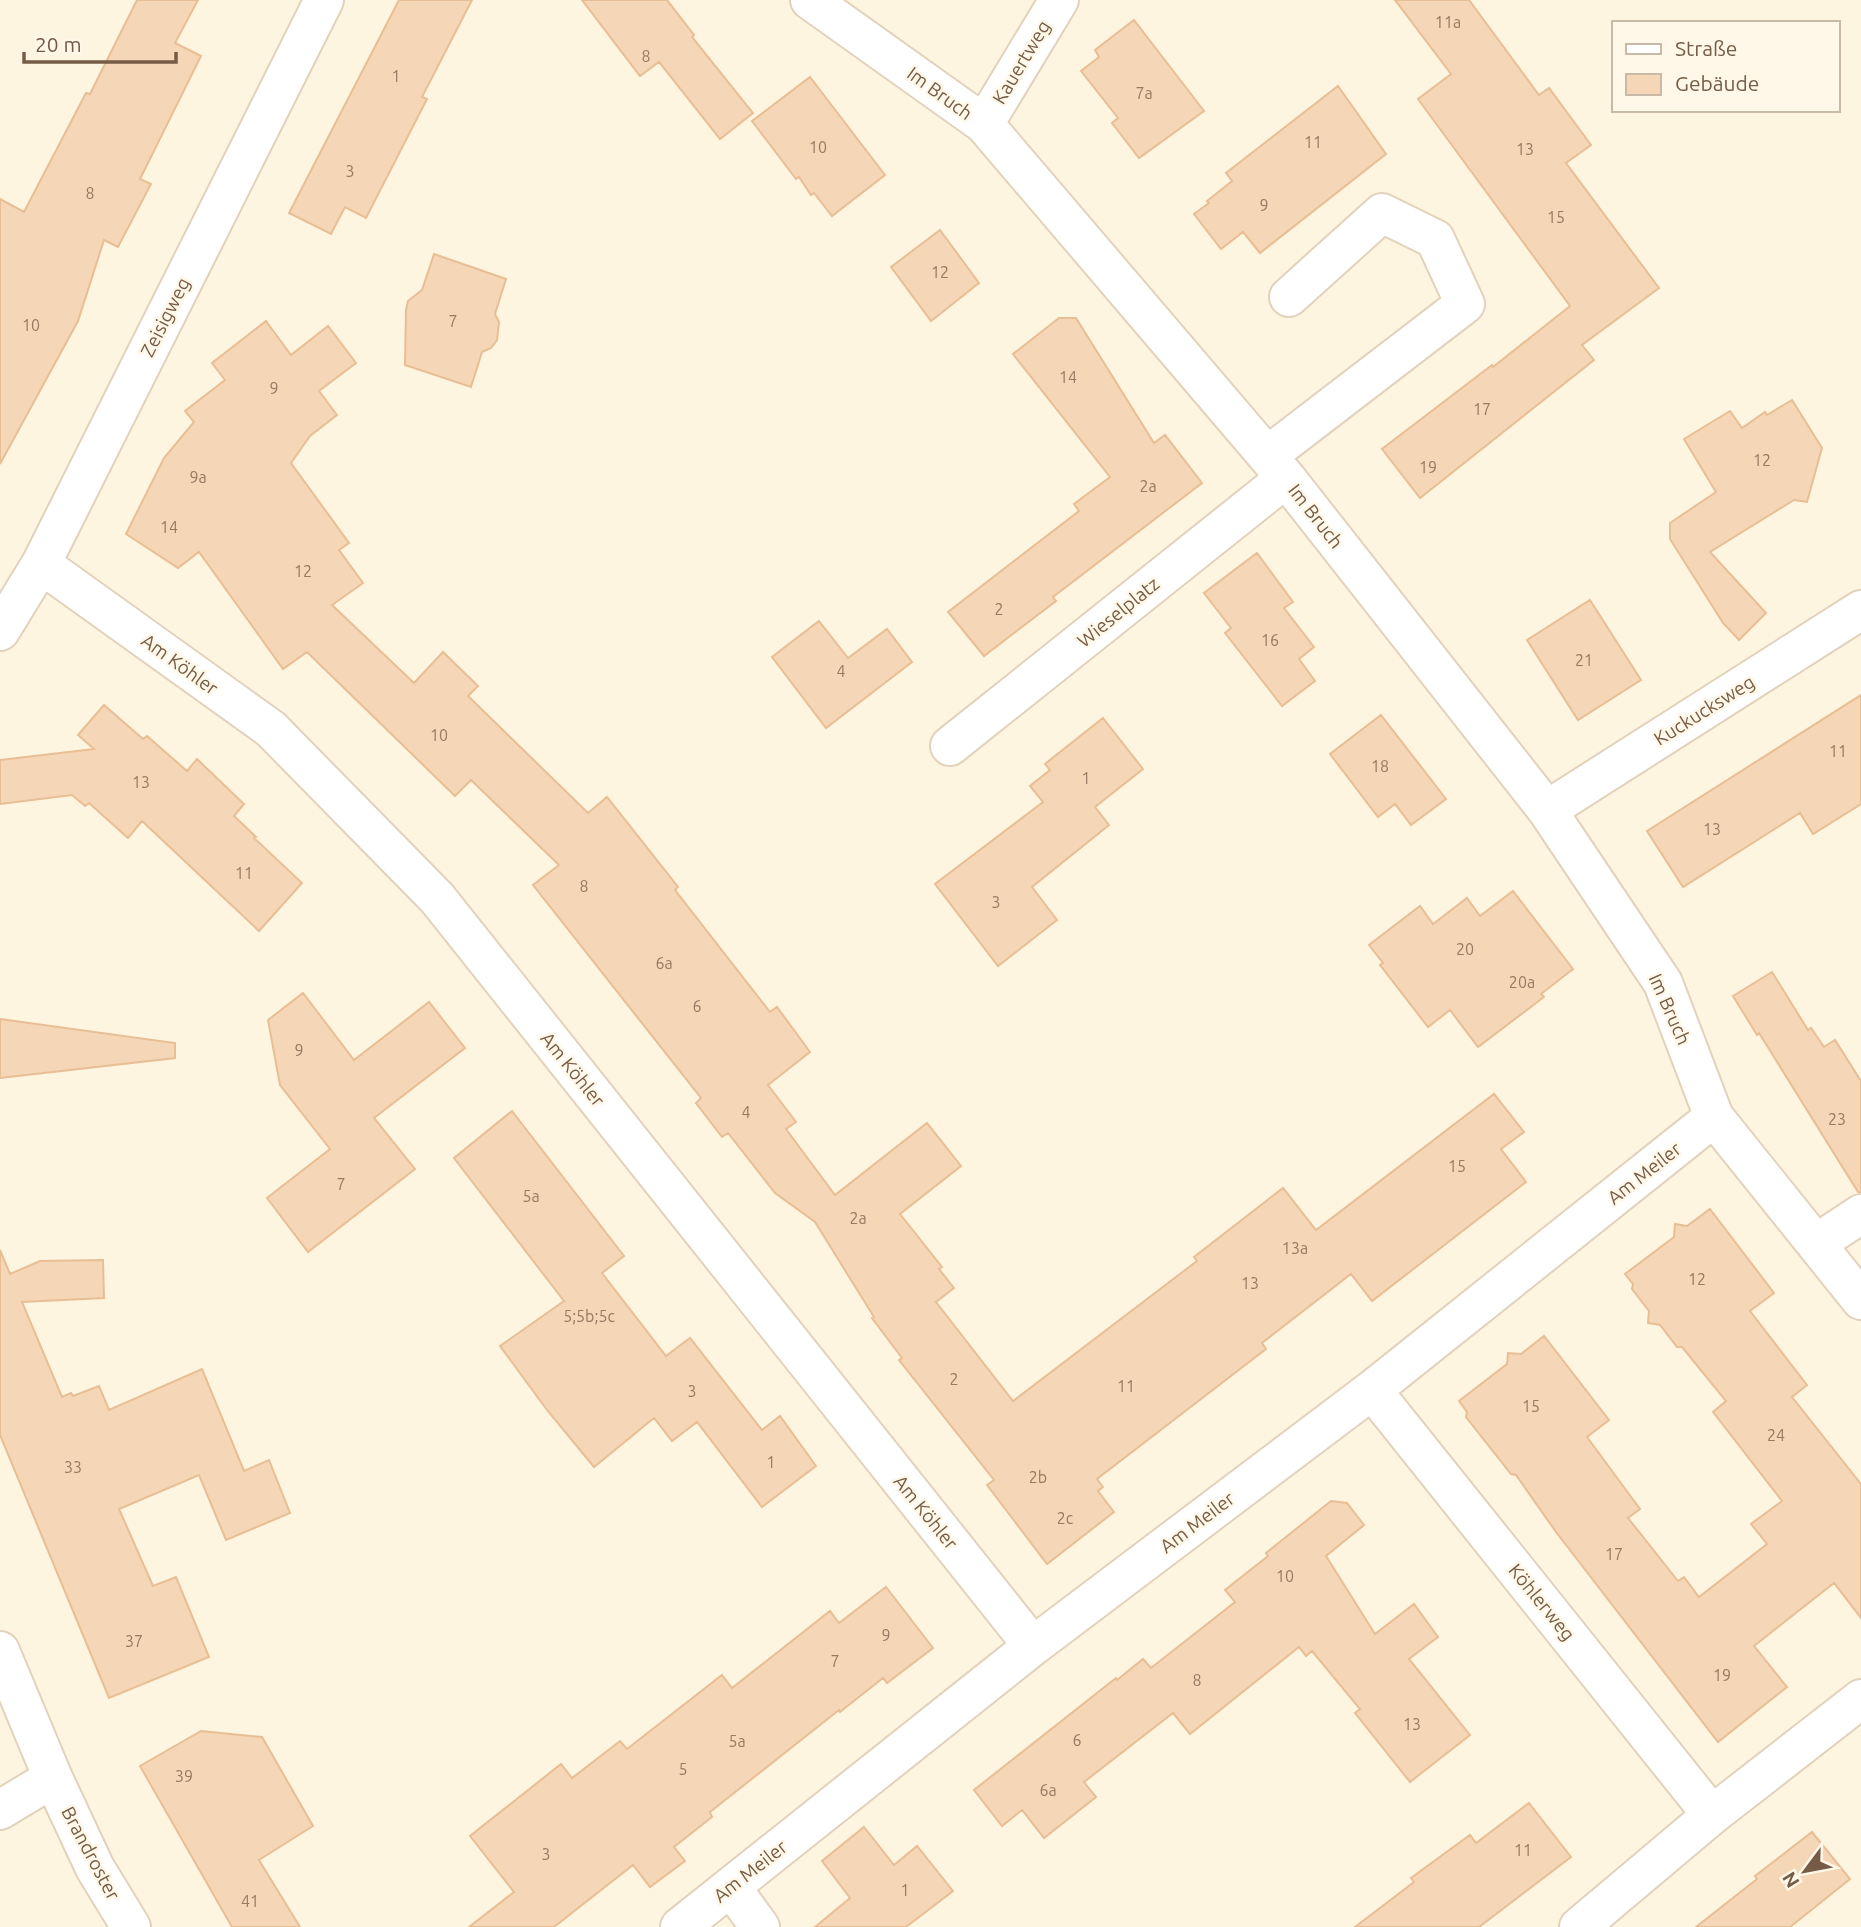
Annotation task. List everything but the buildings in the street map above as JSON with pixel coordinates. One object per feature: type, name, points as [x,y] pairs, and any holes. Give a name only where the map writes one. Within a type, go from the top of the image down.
[{"type":"street","name":"Zeisigweg","points":[[0,631],[41,564],[324,0]]},
{"type":"street","name":"Im Bruch","points":[[810,0],[984,124],[1276,467],[1547,810],[1662,983],[1714,1118]]},
{"type":"street","name":"Kauertweg","points":[[984,124],[1059,0]]},
{"type":"street","name":"Wieselplatz","points":[[950,746],[1465,304],[1435,239],[1382,213],[1289,297]]},
{"type":"street","name":"Am Köhler","points":[[41,564],[271,729],[437,898],[1033,1646]]},
{"type":"street","name":"Kuckucksweg","points":[[1547,810],[1861,610]]},
{"type":"street","name":"Am Meiler","points":[[680,1927],[1033,1646],[1372,1390],[1714,1118]]},
{"type":"street","points":[[1714,1118],[1861,1300]]},
{"type":"street","points":[[1817,1243],[1861,1214]]},
{"type":"street","name":"Köhlerweg","points":[[1372,1390],[1712,1815]]},
{"type":"street","name":"Brandroster","points":[[0,1651],[53,1778],[95,1868],[131,1927]]},
{"type":"street","points":[[1579,1927],[1712,1815],[1861,1699]]},
{"type":"street","points":[[0,1810],[53,1778]]},
{"type":"street","points":[[731,1887],[760,1927]]}]
